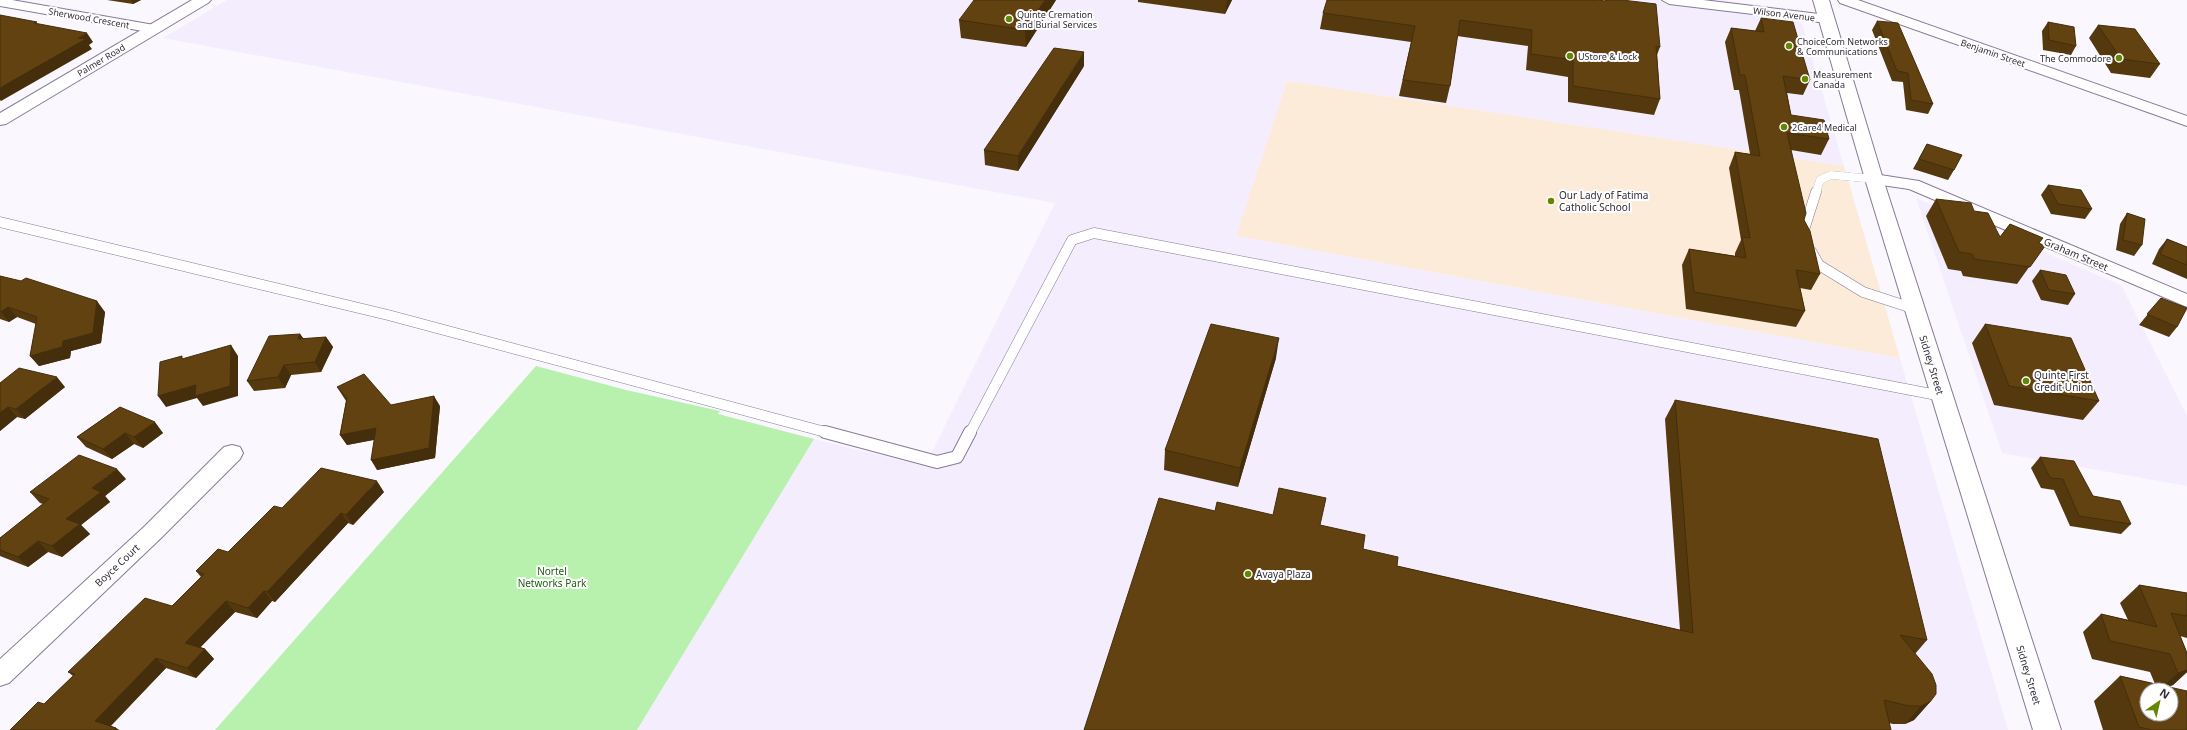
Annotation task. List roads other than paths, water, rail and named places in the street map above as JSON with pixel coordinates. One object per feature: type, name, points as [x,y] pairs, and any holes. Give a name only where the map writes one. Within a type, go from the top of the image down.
[{"type":"main road","name":"Palmer Road","points":[[0,120],[203,0]]},
{"type":"main road","name":"Sidney Street","points":[[1821,0],[1874,179],[2047,730]]},
{"type":"street","name":"Wilson Avenue","points":[[1669,0],[1827,19]]},
{"type":"street","name":"Benjamin Street","points":[[1845,0],[2187,121]]},
{"type":"street","name":"Sherwood Crescent","points":[[0,2],[154,29]]},
{"type":"street","name":"Graham Street","points":[[1874,179],[1913,185],[2187,300]]},
{"type":"street","name":"Boyce Court","points":[[0,675],[152,532],[232,453]]},
{"type":"lane","points":[[1874,179],[1831,175],[1820,180],[1802,235],[1819,265],[1863,292],[1915,309]]},
{"type":"lane","points":[[0,222],[388,315],[937,462],[957,457],[1072,240],[1094,233],[1942,396]]},
{"type":"place","name":"Quinte Cremation and Burial Services","points":[[1009,19]]},
{"type":"place","name":"ChoiceCom Networks & Communications","points":[[1789,46]]},
{"type":"place","name":"UStore & Lock","points":[[1570,56]]},
{"type":"place","name":"The Commodore","points":[[2119,58]]},
{"type":"place","name":"Measurement Canada","points":[[1805,79]]},
{"type":"place","name":"2Care4 Medical","points":[[1784,127]]},
{"type":"place","name":"Our Lady of Fatima Catholic School","points":[[1551,201]]},
{"type":"place","name":"Quinte First Credit Union","points":[[2026,381]]},
{"type":"place","name":"Avaya Plaza","points":[[1248,574]]},
{"type":"park label","name":"Nortel Networks Park","points":[[552,576]]}]
